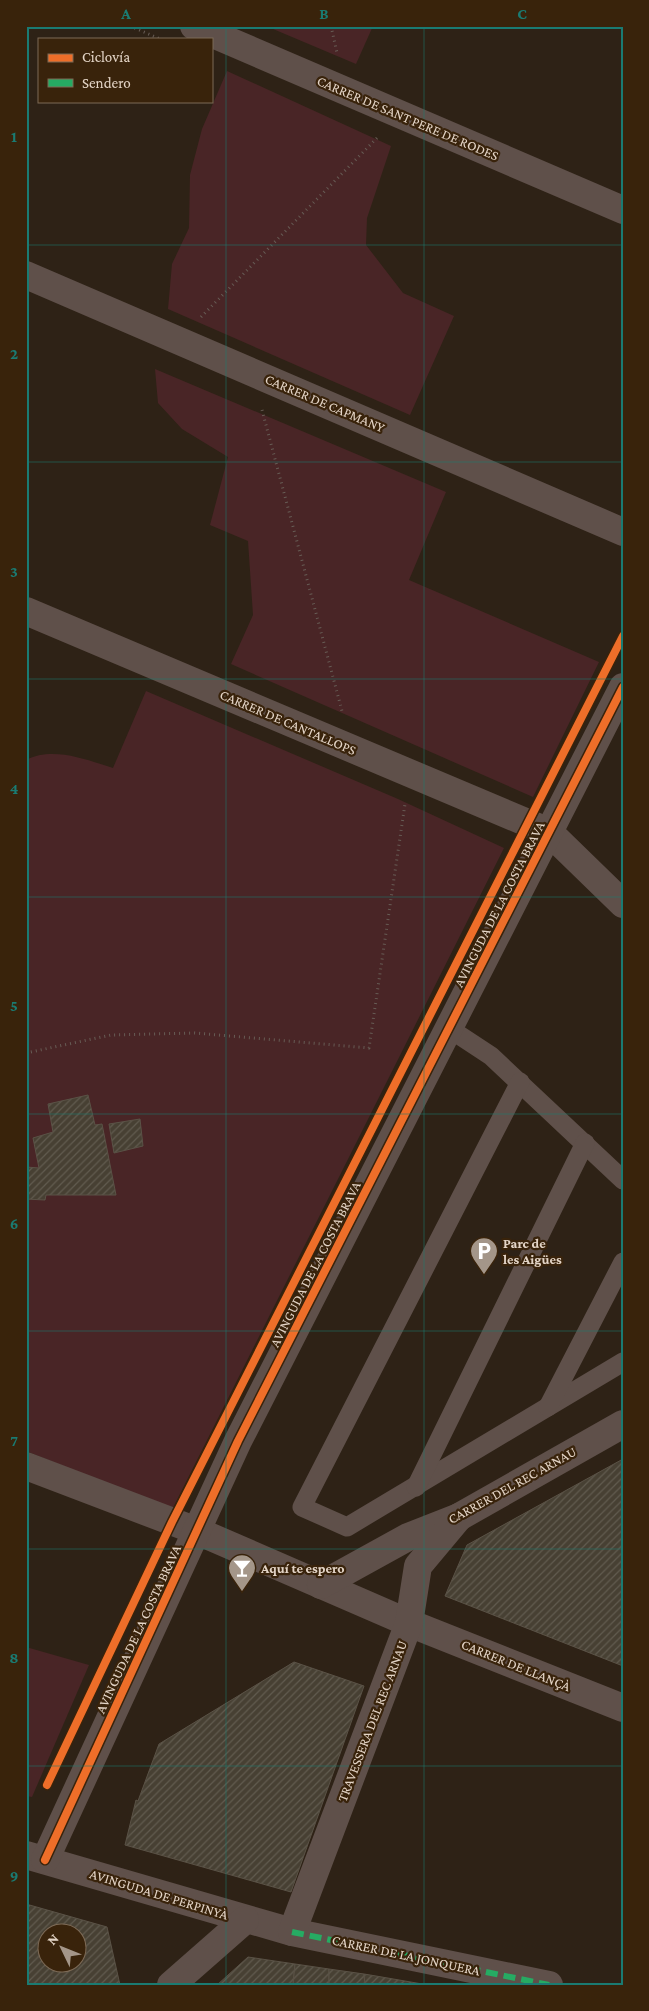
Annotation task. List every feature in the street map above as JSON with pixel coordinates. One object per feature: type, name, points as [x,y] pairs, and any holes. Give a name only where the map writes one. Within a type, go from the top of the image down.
[{"type":"street","name":"CARRER DE SANT PERE DE RODES","points":[[194,26],[623,210]]},
{"type":"street","name":"CARRER DE CAPMANY","points":[[26,275],[623,532]]},
{"type":"street","name":"CARRER DE CANTALLOPS","points":[[26,611],[549,832]]},
{"type":"street","name":"AVINGUDA DE LA COSTA BRAVA","points":[[36,1858],[197,1531],[238,1441],[623,688]]},
{"type":"street","points":[[549,832],[623,904]]},
{"type":"street","name":"CARRER DEL REC ARNAU","points":[[321,1585],[408,1537],[459,1517],[623,1424]]},
{"type":"street","name":"CARRER DE LLANÇÀ","points":[[26,1466],[197,1531],[410,1623],[623,1708]]},
{"type":"street","name":"TRAVESSERA DEL REC ARNAU","points":[[292,1932],[410,1623],[418,1566],[459,1517]]},
{"type":"street","name":"AVINGUDA DE PERPINYÀ","points":[[36,1858],[245,1920],[292,1932]]},
{"type":"street","points":[[171,1985],[245,1920]]},
{"type":"street","name":"CARRER DE LA JONQUERA","points":[[292,1932],[549,1985]]},
{"type":"lane","points":[[450,1029],[491,1056],[585,1142],[623,1180]]},
{"type":"lane","points":[[520,1082],[302,1507],[347,1527],[623,1362]]},
{"type":"lane","points":[[416,1487],[585,1142]]},
{"type":"lane","points":[[548,1407],[623,1262]]},
{"type":"path","points":[[130,26],[158,38]]},
{"type":"path","points":[[331,26],[338,58]]},
{"type":"path","points":[[178,340],[384,131]]},
{"type":"path","points":[[251,371],[352,749]]},
{"type":"path","points":[[26,1053],[111,1035],[195,1033],[369,1048],[410,773]]},
{"type":"shaded area","points":[[266,26],[373,26],[356,64]]},
{"type":"shaded area","points":[[227,71],[391,146],[367,218],[366,245],[403,293],[454,316],[410,415],[168,309],[172,264],[189,228],[190,175],[202,129]]},
{"type":"shaded area","points":[[155,369],[446,492],[409,580],[599,662],[533,797],[231,664],[253,615],[248,541],[210,525],[228,457],[182,429],[158,403]]},
{"type":"shaded area","points":[[146,691],[398,799],[504,848],[172,1510],[26,1451],[26,760],[47,754],[59,754],[81,758],[113,768]]},
{"type":"shaded area","points":[[26,1647],[89,1665],[32,1797],[26,1796]]},
{"type":"building","points":[[88,1095],[95,1125],[102,1124],[116,1195],[46,1195],[45,1200],[26,1199],[26,1167],[39,1168],[33,1138],[53,1132],[48,1104]]},
{"type":"building","points":[[140,1119],[143,1146],[114,1153],[109,1124]]},
{"type":"building","points":[[623,1459],[623,1666],[445,1596],[467,1545]]},
{"type":"building","points":[[294,1662],[364,1686],[291,1892],[125,1845],[136,1800],[138,1801],[159,1744]]},
{"type":"building","points":[[26,1904],[107,1927],[120,1985],[26,1985]]},
{"type":"building","points":[[248,1957],[295,1964],[293,1985],[217,1985]]},
{"type":"building","points":[[295,1964],[329,1969],[329,1985],[293,1985]]},
{"type":"building","points":[[329,1969],[364,1974],[365,1985],[329,1985]]},
{"type":"building","points":[[364,1974],[376,1976],[428,1985],[365,1985]]},
{"type":"marked path","points":[[292,1932],[549,1985]]},
{"type":"cycle path","points":[[47,1785],[172,1522],[623,636]]},
{"type":"cycle path","points":[[45,1860],[238,1441],[623,687]]},
{"type":"place","name":"Parc de les Aigües","points":[[484,1275]]},
{"type":"place","name":"Aquí te espero","points":[[242,1592]]}]
